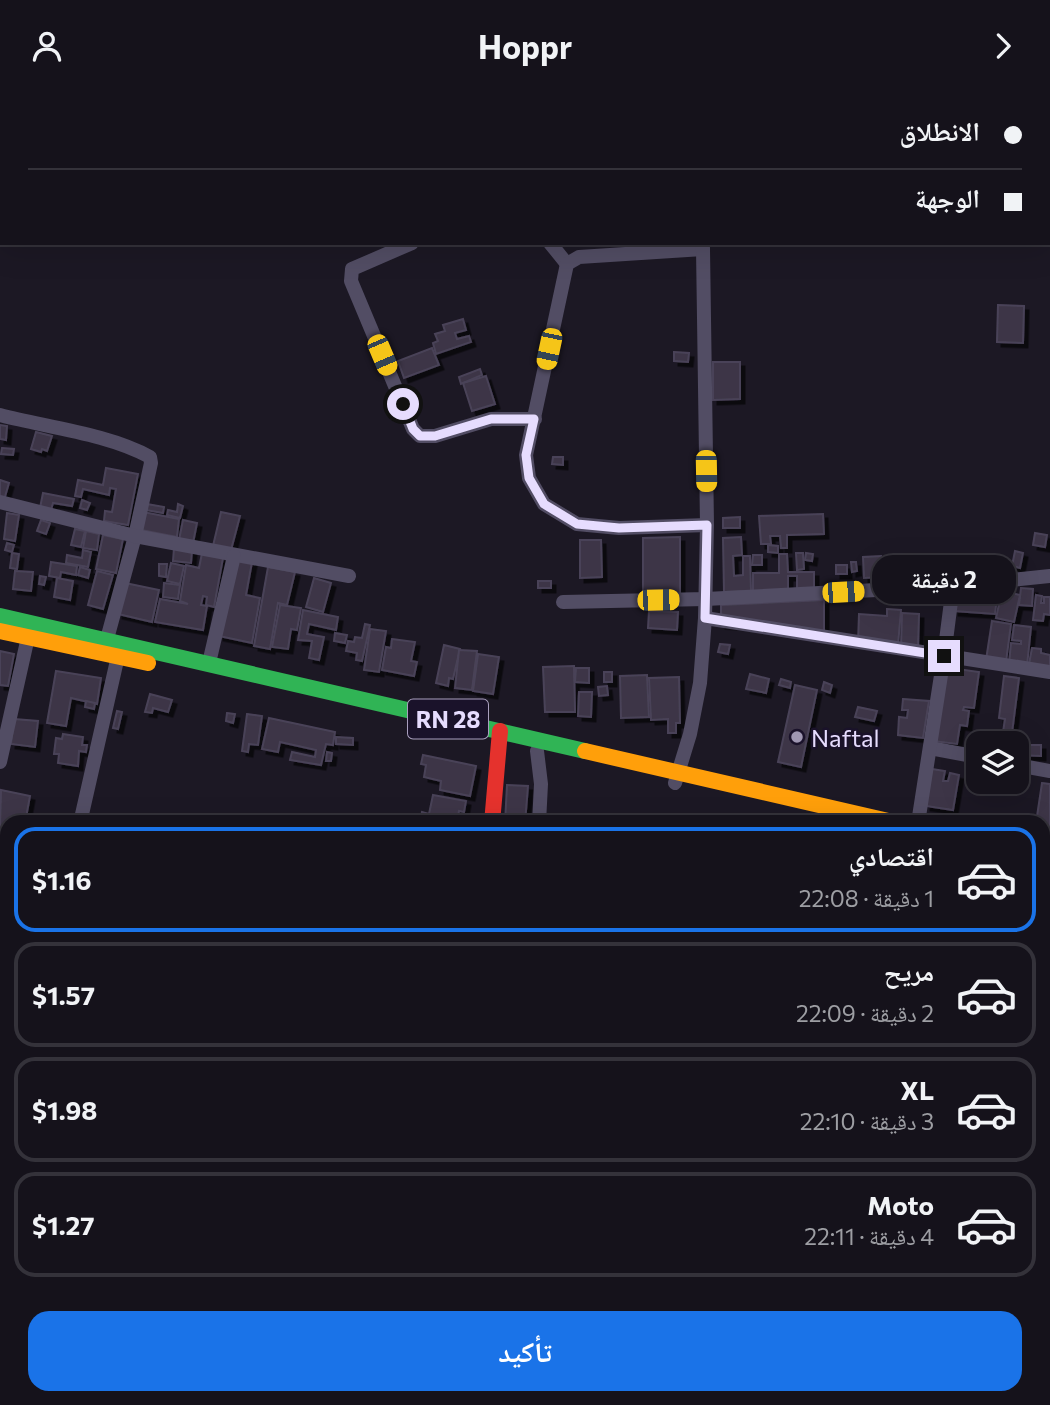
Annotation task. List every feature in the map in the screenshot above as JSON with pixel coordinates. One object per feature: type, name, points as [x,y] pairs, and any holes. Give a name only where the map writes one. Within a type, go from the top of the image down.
[{"type":"main road","name":"RN 28","points":[[0,616],[209,663],[817,815]]},
{"type":"main road","name":"RN 28","points":[[0,631],[500,736],[537,751],[858,815]]},
{"type":"main road","points":[[493,815],[500,736]]},
{"type":"street","points":[[407,245],[352,269],[351,281],[413,429],[420,436],[435,436],[491,419],[534,419]]},
{"type":"street","points":[[552,245],[567,264]]},
{"type":"street","points":[[676,778],[690,734],[697,696],[706,600],[707,525],[702,246],[579,257],[567,264],[526,455],[529,478],[544,504],[577,524],[619,528],[707,525]]},
{"type":"street","points":[[0,415],[103,439],[138,450],[150,457],[151,463],[135,536],[107,639]]},
{"type":"street","points":[[0,502],[135,536],[349,576]]},
{"type":"street","points":[[209,663],[234,556]]},
{"type":"street","points":[[563,602],[706,600],[953,586],[1050,576]]},
{"type":"street","points":[[919,815],[953,586]]},
{"type":"street","points":[[705,618],[1050,672]]},
{"type":"street","points":[[0,762],[28,637]]},
{"type":"street","points":[[82,815],[118,656]]},
{"type":"street","points":[[930,748],[966,755]]},
{"type":"street","points":[[537,751],[541,784],[539,815]]},
{"type":"street","points":[[1029,766],[1049,768]]},
{"type":"building","points":[[998,305],[1024,306],[1023,343],[997,342]]},
{"type":"building","points":[[463,319],[466,330],[455,333],[457,339],[469,336],[471,342],[436,354],[433,343],[438,341],[435,334],[445,331],[443,325]]},
{"type":"building","points":[[432,348],[439,365],[404,378],[398,361]]},
{"type":"building","points":[[674,352],[689,353],[688,362],[674,361]]},
{"type":"building","points":[[713,362],[740,362],[740,399],[713,400]]},
{"type":"building","points":[[480,369],[482,375],[461,384],[459,377]]},
{"type":"building","points":[[486,376],[495,404],[472,411],[463,383]]},
{"type":"building","points":[[0,425],[7,426],[6,440],[0,439]]},
{"type":"building","points":[[36,432],[52,436],[47,451],[31,449]]},
{"type":"building","points":[[2,448],[14,449],[13,455],[1,454]]},
{"type":"building","points":[[553,457],[563,457],[563,465],[552,464]]},
{"type":"building","points":[[106,468],[138,474],[128,525],[104,521],[105,511],[112,512],[116,489],[110,488],[109,495],[83,489],[81,497],[75,496],[78,480],[103,485]]},
{"type":"building","points":[[0,480],[9,483],[4,500],[0,498]]},
{"type":"building","points":[[43,493],[74,499],[72,506],[53,503],[51,510],[40,508]]},
{"type":"building","points":[[82,500],[90,503],[87,510],[80,508]]},
{"type":"building","points":[[147,504],[164,507],[163,513],[146,510]]},
{"type":"building","points":[[178,504],[183,506],[180,518],[167,515],[168,510],[177,512]]},
{"type":"building","points":[[143,512],[179,519],[177,537],[141,530]]},
{"type":"building","points":[[221,512],[240,516],[231,550],[213,546]]},
{"type":"building","points":[[7,513],[19,515],[15,541],[4,539]]},
{"type":"building","points":[[823,514],[824,534],[787,535],[787,548],[781,548],[780,536],[770,536],[771,544],[761,544],[759,516]]},
{"type":"building","points":[[740,517],[740,528],[723,528],[723,518]]},
{"type":"building","points":[[41,520],[50,523],[46,534],[37,531]]},
{"type":"building","points":[[183,520],[197,523],[193,543],[179,540]]},
{"type":"building","points":[[75,529],[85,531],[81,547],[71,545]]},
{"type":"building","points":[[86,531],[99,534],[97,550],[83,548]]},
{"type":"building","points":[[1035,533],[1047,535],[1045,547],[1033,545]]},
{"type":"building","points":[[103,535],[123,539],[116,573],[96,569]]},
{"type":"building","points":[[680,537],[680,595],[643,595],[643,538]]},
{"type":"building","points":[[741,537],[742,555],[733,556],[734,576],[743,575],[743,556],[750,556],[751,591],[724,592],[723,538]]},
{"type":"building","points":[[580,540],[601,540],[602,577],[580,578]]},
{"type":"building","points":[[7,543],[14,545],[12,552],[5,550]]},
{"type":"building","points":[[768,545],[778,546],[778,553],[768,552]]},
{"type":"building","points":[[174,548],[192,550],[191,563],[173,561]]},
{"type":"building","points":[[83,550],[91,552],[88,567],[66,563],[67,555],[82,558]]},
{"type":"building","points":[[1015,551],[1023,553],[1020,568],[1012,566]]},
{"type":"building","points":[[12,553],[19,554],[17,569],[10,568]]},
{"type":"building","points":[[202,553],[223,558],[214,607],[206,605],[207,597],[203,596],[201,605],[207,606],[203,630],[155,622],[160,599],[188,604],[180,601],[186,565],[199,568]]},
{"type":"building","points":[[796,553],[803,553],[804,569],[797,570]]},
{"type":"building","points":[[806,553],[813,554],[812,561],[805,560]]},
{"type":"building","points":[[779,554],[787,554],[788,572],[814,572],[814,589],[797,589],[797,576],[788,576],[788,592],[753,592],[753,573],[779,573]]},
{"type":"building","points":[[753,555],[762,555],[762,565],[752,565]]},
{"type":"building","points":[[881,556],[882,577],[864,578],[863,557]]},
{"type":"building","points":[[234,558],[252,562],[246,595],[260,598],[252,643],[219,636]]},
{"type":"building","points":[[51,562],[77,566],[76,575],[61,572],[60,578],[49,576]]},
{"type":"building","points":[[851,562],[856,562],[857,571],[852,572]]},
{"type":"building","points":[[171,563],[184,566],[180,584],[167,581]]},
{"type":"building","points":[[159,564],[167,564],[166,577],[159,576]]},
{"type":"building","points":[[836,565],[847,565],[847,574],[836,574]]},
{"type":"building","points":[[80,567],[90,570],[88,578],[78,575]]},
{"type":"building","points":[[268,567],[295,572],[287,605],[278,603],[270,649],[254,646]]},
{"type":"building","points":[[15,571],[33,572],[31,591],[13,589]]},
{"type":"building","points":[[97,571],[113,575],[103,609],[88,605]]},
{"type":"building","points":[[40,576],[46,577],[44,585],[39,584]]},
{"type":"building","points":[[57,578],[73,581],[70,600],[54,597]]},
{"type":"building","points":[[314,578],[331,583],[323,612],[306,607]]},
{"type":"building","points":[[538,581],[551,581],[551,588],[538,588]]},
{"type":"building","points":[[125,583],[159,590],[152,622],[118,614]]},
{"type":"building","points":[[164,583],[180,585],[178,599],[163,597]]},
{"type":"building","points":[[1021,588],[1033,589],[1032,606],[1019,605]]},
{"type":"building","points":[[1002,591],[1020,595],[1014,622],[996,618]]},
{"type":"building","points":[[967,594],[997,597],[995,614],[954,611],[955,599],[967,600]]},
{"type":"building","points":[[1036,595],[1042,596],[1041,603],[1044,603],[1044,597],[1050,597],[1050,615],[1044,614],[1043,621],[1033,620]]},
{"type":"building","points":[[824,600],[824,631],[721,624],[721,605]]},
{"type":"building","points":[[280,605],[301,608],[297,630],[291,629],[288,649],[272,647]]},
{"type":"building","points":[[887,609],[901,610],[898,645],[858,643],[859,614],[887,616]]},
{"type":"building","points":[[303,610],[338,617],[336,630],[309,624],[307,634],[324,637],[319,660],[309,658],[312,641],[298,640]]},
{"type":"building","points":[[649,611],[678,612],[677,630],[648,628]]},
{"type":"building","points":[[902,613],[919,614],[918,648],[901,648]]},
{"type":"building","points":[[992,621],[1011,624],[1006,662],[986,660]]},
{"type":"building","points":[[365,624],[370,625],[362,661],[356,660],[357,653],[346,651],[348,641],[354,642],[355,637],[362,638]]},
{"type":"building","points":[[1014,625],[1031,627],[1027,666],[1009,664],[1011,643],[1021,644],[1021,641],[1012,640]]},
{"type":"building","points":[[370,629],[386,631],[379,672],[364,670]]},
{"type":"building","points":[[335,633],[347,635],[345,643],[334,641]]},
{"type":"building","points":[[392,639],[415,642],[411,661],[417,662],[414,676],[382,670],[386,647],[391,648]]},
{"type":"building","points":[[720,644],[730,645],[728,654],[718,652]]},
{"type":"building","points":[[444,645],[460,649],[453,679],[449,678],[448,686],[436,683]]},
{"type":"building","points":[[1032,648],[1041,649],[1041,653],[1050,655],[1050,668],[1029,664]]},
{"type":"building","points":[[459,650],[477,651],[472,690],[455,688]]},
{"type":"building","points":[[0,651],[14,654],[8,686],[0,685]]},
{"type":"building","points":[[478,654],[499,657],[493,694],[473,691]]},
{"type":"building","points":[[574,666],[575,712],[545,712],[543,667]]},
{"type":"building","points":[[943,667],[979,672],[974,708],[964,707],[963,710],[969,711],[967,726],[960,725],[957,744],[933,741]]},
{"type":"building","points":[[576,668],[589,668],[589,683],[575,682]]},
{"type":"building","points":[[56,671],[101,678],[97,704],[71,698],[66,726],[47,723]]},
{"type":"building","points":[[604,672],[612,672],[612,682],[604,682]]},
{"type":"building","points":[[750,674],[769,679],[766,693],[746,689]]},
{"type":"building","points":[[647,675],[649,717],[621,718],[620,676]]},
{"type":"building","points":[[1004,676],[1019,678],[1012,731],[1003,731],[1005,719],[999,718]]},
{"type":"building","points":[[679,677],[680,723],[676,723],[676,733],[668,733],[668,719],[651,720],[649,678]]},
{"type":"building","points":[[781,679],[791,682],[790,688],[779,685]]},
{"type":"building","points":[[824,682],[832,685],[830,693],[822,690]]},
{"type":"building","points":[[795,685],[817,690],[801,767],[778,762]]},
{"type":"building","points":[[607,686],[608,695],[599,696],[598,687]]},
{"type":"building","points":[[579,692],[592,692],[591,717],[578,716]]},
{"type":"building","points":[[150,694],[172,700],[168,712],[153,708],[152,713],[145,712]]},
{"type":"building","points":[[903,699],[929,701],[923,738],[898,735],[899,717],[907,718],[908,710],[902,710]]},
{"type":"building","points":[[86,701],[95,703],[94,709],[85,707]]},
{"type":"building","points":[[858,707],[877,711],[874,721],[855,717]]},
{"type":"building","points":[[117,711],[122,712],[118,729],[113,728]]},
{"type":"building","points":[[227,713],[235,714],[233,723],[226,721]]},
{"type":"building","points":[[247,714],[262,716],[258,745],[249,744],[248,752],[242,751]]},
{"type":"building","points":[[269,718],[335,732],[333,745],[326,744],[321,765],[290,760],[292,752],[315,757],[316,750],[280,742],[278,752],[262,749]]},
{"type":"building","points":[[14,719],[38,721],[35,747],[11,744]]},
{"type":"building","points":[[63,734],[83,737],[82,745],[87,745],[86,752],[79,751],[78,766],[58,763],[59,754],[54,754],[56,738],[62,739]]},
{"type":"building","points":[[336,737],[353,738],[353,745],[336,744]]},
{"type":"building","points":[[1029,745],[1041,745],[1041,756],[1029,756]]},
{"type":"building","points":[[327,752],[332,753],[331,761],[326,761]]},
{"type":"building","points":[[423,755],[476,766],[470,796],[440,790],[441,781],[424,777],[426,765],[421,764]]},
{"type":"building","points":[[932,769],[945,771],[943,781],[948,781],[950,773],[959,775],[953,810],[926,806]]},
{"type":"building","points":[[1042,783],[1050,784],[1050,815],[1037,815]]},
{"type":"building","points":[[507,785],[528,786],[526,815],[505,815]]},
{"type":"building","points":[[1,790],[30,796],[26,815],[0,815]]},
{"type":"building","points":[[433,795],[466,801],[464,812],[459,811],[458,815],[421,815],[422,812],[429,814]]},
{"type":"traffic: fast","points":[[0,616],[585,751]]},
{"type":"traffic: slow","points":[[0,631],[148,663]]},
{"type":"traffic: slow","points":[[585,751],[862,815]]},
{"type":"traffic: jam","points":[[493,815],[500,731]]},
{"type":"place","name":"Naftal","points":[[797,737]]},
{"type":"route","points":[[403,404],[413,429],[420,436],[435,436],[491,419],[534,419],[526,455],[529,478],[544,504],[577,524],[619,528],[707,525],[705,618],[944,656]]}]
